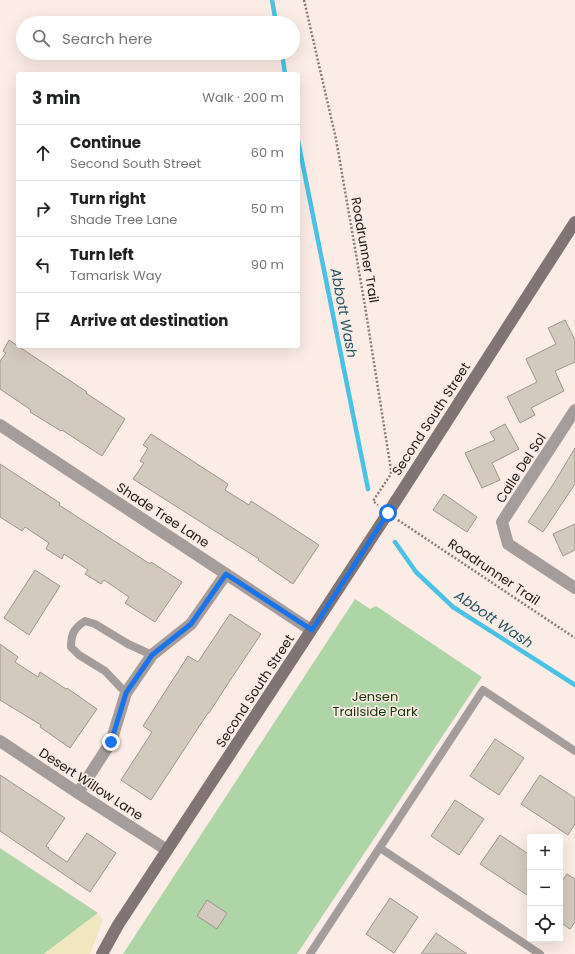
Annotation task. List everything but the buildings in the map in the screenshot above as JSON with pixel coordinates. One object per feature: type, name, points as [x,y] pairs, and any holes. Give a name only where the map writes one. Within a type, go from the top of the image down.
[{"type":"street","name":"Second South Street","points":[[102,954],[118,925],[312,630],[575,222]]},
{"type":"street","name":"Calle Del Sol","points":[[574,414],[502,522],[508,544],[575,588]]},
{"type":"street","name":"Shade Tree Lane","points":[[0,425],[312,630]]},
{"type":"street","points":[[78,793],[111,742],[126,693],[152,655],[191,624],[226,574]]},
{"type":"street","name":"Desert Willow Lane","points":[[0,741],[167,850]]},
{"type":"lane","points":[[126,693],[105,671],[79,655],[71,647],[71,637],[77,626],[85,621],[95,624],[128,644],[152,655]]},
{"type":"lane","points":[[310,954],[483,690],[575,751]]},
{"type":"lane","points":[[380,848],[540,954]]},
{"type":"path","name":"Roadrunner Trail","points":[[304,0],[336,139],[365,306],[391,470],[391,474],[373,501]]},
{"type":"path","name":"Roadrunner Trail","points":[[402,523],[575,638]]},
{"type":"green space","name":"Jensen Trailside Park","points":[[355,599],[370,609],[376,606],[482,677],[297,954],[123,954]]},
{"type":"green space","points":[[0,848],[98,913],[44,954],[0,954]]},
{"type":"sand","points":[[98,913],[103,920],[90,954],[44,954]]},
{"type":"waterway","name":"Abbott Wash","points":[[272,0],[275,16]]},
{"type":"waterway","name":"Abbott Wash","points":[[283,60],[285,72]]},
{"type":"waterway","name":"Abbott Wash","points":[[300,151],[368,489]]},
{"type":"waterway","name":"Abbott Wash","points":[[395,542],[416,572],[453,607],[575,685]]},
{"type":"route","points":[[111,742],[126,693],[152,655],[191,624],[226,574],[312,630],[388,513]]}]
